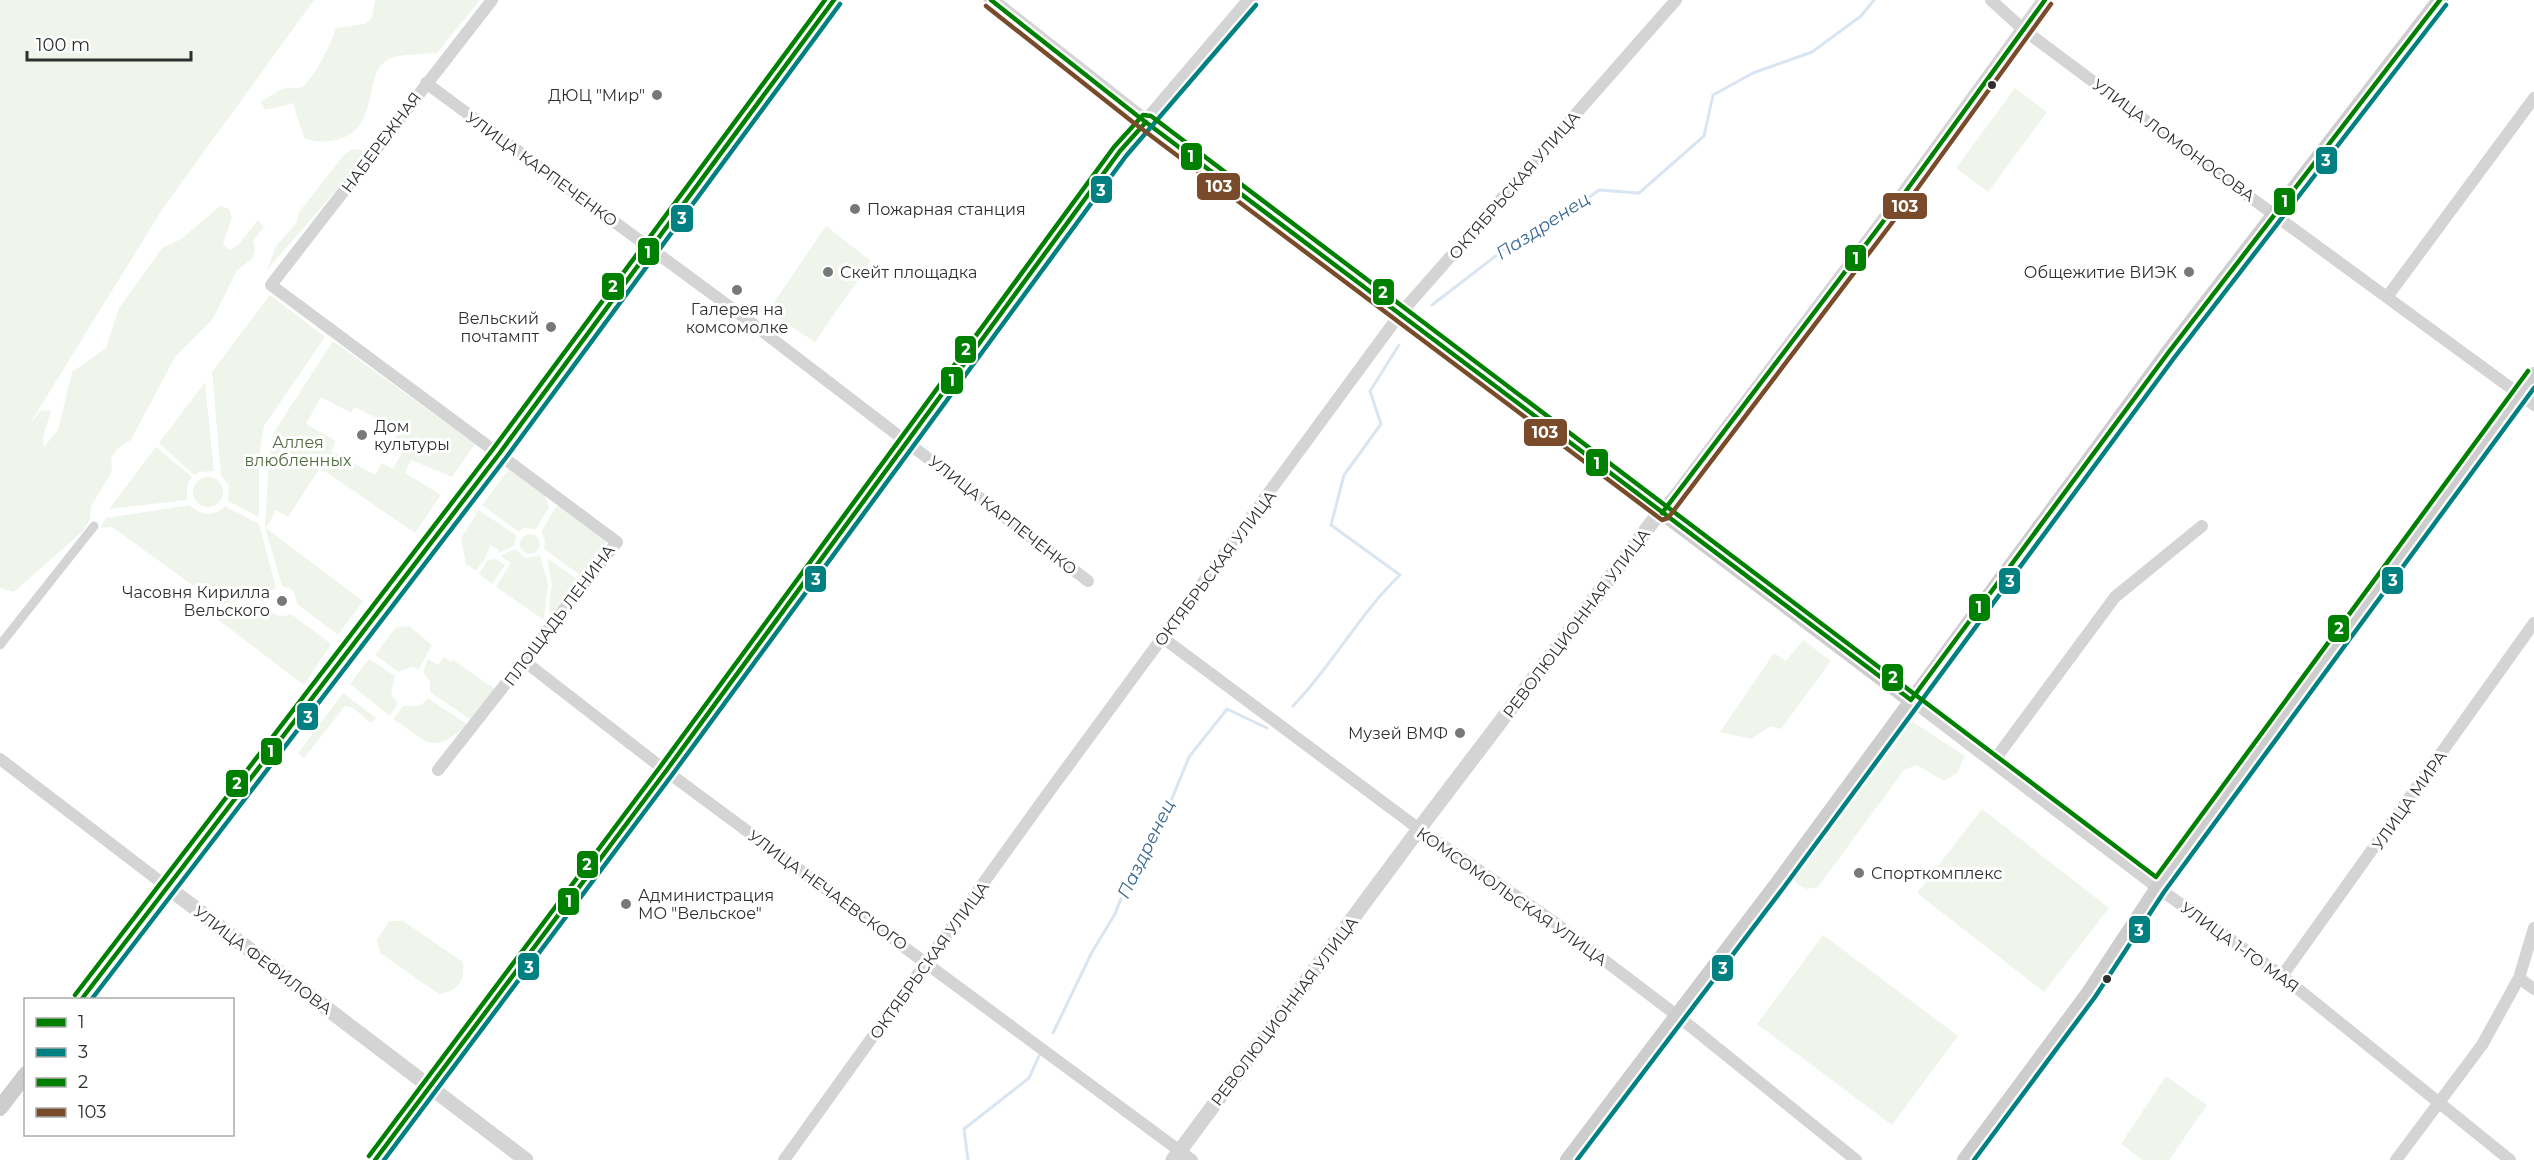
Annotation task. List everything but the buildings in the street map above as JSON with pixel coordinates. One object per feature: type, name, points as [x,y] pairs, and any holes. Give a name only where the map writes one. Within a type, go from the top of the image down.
[{"type":"main road","points":[[82,998],[499,454],[834,0]]},
{"type":"main road","points":[[1568,1160],[1679,1017],[1911,700],[2274,214],[2440,0]]},
{"type":"main road","points":[[375,1160],[666,771],[1120,151],[1146,122]]},
{"type":"main road","name":"УЛИЦА 1-ГО МАЯ","points":[[1146,122],[1911,700]]},
{"type":"main road","points":[[1965,1160],[2089,993],[2158,888],[2534,375]]},
{"type":"main road","points":[[0,1108],[24,1077]]},
{"type":"street","name":"НАБЕРЕЖНАЯ","points":[[272,285],[492,0]]},
{"type":"street","name":"УЛИЦА 1-ГО МАЯ","points":[[990,0],[1146,122]]},
{"type":"street","points":[[1146,122],[1250,0]]},
{"type":"street","name":"ОКТЯБРЬСКАЯ УЛИЦА","points":[[784,1160],[1400,314],[1676,0]]},
{"type":"street","name":"УЛИЦА ЛОМОНОСОВА","points":[[1991,0],[2024,30],[2534,405]]},
{"type":"street","name":"РЕВОЛЮЦИОННАЯ УЛИЦА","points":[[1181,1157],[1419,830],[1898,202],[2045,0]]},
{"type":"street","name":"УЛИЦА КАРПЕЧЕНКО","points":[[426,83],[908,441],[1088,581]]},
{"type":"street","points":[[2388,297],[2534,98]]},
{"type":"street","name":"ПЛОЩАДЬ ЛЕНИНА","points":[[272,285],[617,542],[438,770]]},
{"type":"street","points":[[0,645],[94,526]]},
{"type":"street","points":[[1994,762],[2115,597],[2202,526]]},
{"type":"street","name":"УЛИЦА МИРА","points":[[2282,976],[2534,623]]},
{"type":"street","name":"КОМСОМОЛЬСКАЯ УЛИЦА","points":[[1163,638],[1419,830],[1554,922],[1679,1017],[1856,1160]]},
{"type":"street","name":"УЛИЦА НЕЧАЕВСКОГО","points":[[524,661],[666,771],[928,962],[1181,1157]]},
{"type":"street","name":"УЛИЦА 1-ГО МАЯ","points":[[1911,700],[2158,888],[2282,976],[2441,1102],[2510,1160]]},
{"type":"street","name":"УЛИЦА ФЕФИЛОВА","points":[[0,759],[526,1160]]},
{"type":"street","points":[[2396,1160],[2482,1045],[2519,978],[2534,928]]},
{"type":"street","points":[[2519,978],[2534,989]]},
{"type":"green space","points":[[0,0],[314,0],[163,208],[29,425],[41,410],[51,411],[43,437],[44,447],[58,430],[72,372],[106,348],[119,308],[162,248],[181,239],[220,206],[229,209],[232,218],[223,244],[229,250],[238,245],[258,220],[264,227],[253,241],[255,250],[252,259],[237,270],[213,319],[175,357],[131,440],[118,448],[111,459],[112,472],[91,506],[90,519],[84,530],[14,592],[0,588]]},
{"type":"green space","points":[[375,0],[480,0],[437,53],[391,58],[379,68],[365,115],[359,126],[350,134],[336,140],[308,140],[304,138],[294,103],[265,110],[261,102],[285,88],[301,87],[308,81],[331,42],[336,28],[365,24],[372,18]]},
{"type":"green space","points":[[2015,88],[2047,112],[1988,192],[1956,168]]},
{"type":"green space","points":[[352,149],[361,150],[367,157],[355,181],[337,189],[267,270],[276,246],[296,223],[299,212],[344,155]]},
{"type":"green space","points":[[826,226],[871,261],[815,342],[768,311]]},
{"type":"green space","name":"Аллея влюбленных","points":[[270,295],[325,337],[264,426],[259,457],[259,517],[228,501],[229,486],[221,475],[212,372]]},
{"type":"green space","name":"Аллея влюбленных","points":[[333,341],[475,444],[452,477],[411,460],[405,473],[441,495],[415,533],[320,468],[288,517],[276,510],[266,528],[363,601],[338,635],[297,604],[294,591],[282,586],[265,527],[269,458],[274,432]],"holes":[[[321,397],[351,413],[355,407],[399,430],[394,441],[405,447],[393,469],[382,463],[375,475],[331,451],[336,441],[306,424]]]},
{"type":"green space","name":"Аллея влюбленных","points":[[205,382],[214,471],[199,472],[194,475],[159,443]]},
{"type":"green space","points":[[156,447],[192,477],[187,485],[187,500],[109,509]]},
{"type":"green space","points":[[510,468],[543,491],[549,507],[536,529],[524,528],[519,532],[482,505]]},
{"type":"green space","name":"Аллея влюбленных","points":[[208,477],[218,482],[223,492],[218,502],[208,507],[198,502],[193,492],[198,482]]},
{"type":"green space","name":"Аллея влюбленных","points":[[190,505],[207,514],[217,512],[225,506],[259,524],[276,587],[271,591],[267,601],[238,601],[220,605],[112,527],[100,528],[106,518]]},
{"type":"green space","points":[[560,505],[606,540],[604,552],[584,578],[544,549],[545,540],[541,532],[555,508]]},
{"type":"green space","points":[[479,510],[516,535],[514,546],[498,553],[498,549],[490,545],[486,557],[476,571],[466,564],[461,538]]},
{"type":"green space","points":[[530,534],[537,537],[540,544],[537,551],[530,554],[523,551],[520,544],[523,537]]},
{"type":"green space","points":[[515,549],[525,558],[540,555],[548,584],[544,620],[496,587],[511,563],[500,556]]},
{"type":"green space","points":[[547,558],[578,580],[550,621],[549,602],[552,585]]},
{"type":"green space","points":[[496,559],[505,565],[492,584],[479,574],[488,560]]},
{"type":"green space","points":[[267,605],[271,612],[277,615],[291,614],[331,644],[304,685],[216,618],[232,607]]},
{"type":"green space","points":[[409,626],[432,645],[419,669],[411,667],[399,672],[375,655],[396,627]]},
{"type":"green space","points":[[1803,640],[1831,661],[1781,729],[1771,726],[1751,739],[1720,732],[1774,653],[1786,661]]},
{"type":"green space","points":[[444,657],[451,662],[453,660],[495,689],[471,720],[430,692],[430,681],[423,672],[428,659],[438,665]]},
{"type":"green space","points":[[369,659],[395,676],[391,694],[398,703],[390,716],[350,684]]},
{"type":"green space","points":[[343,693],[376,718],[371,723],[353,708],[345,706],[304,758],[298,753]]},
{"type":"green space","points":[[428,698],[468,725],[455,735],[436,743],[422,739],[393,719],[403,706],[420,706]]},
{"type":"green space","points":[[1913,722],[1965,756],[1957,773],[1944,781],[1917,765],[1904,770],[1818,887],[1806,889],[1794,882],[1794,873],[1898,730]]},
{"type":"green space","points":[[1982,809],[2109,908],[2044,992],[1917,893]]},
{"type":"green space","points":[[389,921],[403,921],[463,962],[463,975],[459,984],[446,993],[439,994],[380,953],[377,940]]},
{"type":"green space","points":[[1823,935],[1958,1036],[1892,1125],[1757,1024]]},
{"type":"green space","points":[[2166,1076],[2207,1105],[2169,1160],[2142,1160],[2121,1144]]},
{"type":"waterway","name":"Паздренец","points":[[1432,305],[1510,245],[1564,216],[1599,190],[1639,193],[1704,136],[1713,95],[1753,73],[1812,52],[1861,16],[1874,0]]},
{"type":"waterway","name":"Паздренец","points":[[1293,706],[1321,674],[1385,590],[1400,575],[1331,525],[1344,475],[1381,424],[1370,391],[1399,345]]},
{"type":"waterway","name":"Паздренец","points":[[1053,1033],[1092,952],[1115,914],[1135,863],[1166,813],[1189,757],[1227,709],[1267,728]]},
{"type":"waterway","name":"Паздренец","points":[[968,1160],[964,1129],[1029,1078],[1039,1056]]},
{"type":"transit line","name":"2","points":[[75,995],[493,449],[825,0]]},
{"type":"transit line","name":"1","points":[[83,998],[499,454],[834,0]]},
{"type":"transit line","name":"1","points":[[991,0],[1139,117],[1911,700],[2168,353],[2440,0]]},
{"type":"transit line","name":"1","points":[[1662,513],[1898,202],[2045,0]]},
{"type":"transit line","name":"3","points":[[93,998],[505,459],[840,4]]},
{"type":"transit line","name":"103","points":[[986,6],[1134,123],[1662,520],[1668,518],[1904,207],[2051,4]]},
{"type":"transit line","name":"3","points":[[384,1160],[672,775],[1126,156],[1256,5]]},
{"type":"transit line","name":"3","points":[[1577,1160],[1784,887],[2174,358],[2446,5]]},
{"type":"transit line","name":"2","points":[[369,1156],[660,767],[1114,147],[1143,115],[1151,116],[2156,877],[2528,371]]},
{"type":"transit line","name":"1","points":[[375,1160],[666,771],[1120,151],[1146,122]]},
{"type":"transit line","name":"3","points":[[1974,1160],[2095,997],[2164,892],[2534,388]]},
{"type":"place","name":"ДЮЦ \"Мир\"","points":[[657,95]]},
{"type":"place","name":"Пожарная станция","points":[[855,209]]},
{"type":"place","name":"Скейт площадка","points":[[828,272]]},
{"type":"place","name":"Общежитие ВИЭК","points":[[2189,272]]},
{"type":"place","name":"Галерея на комсомолке","points":[[737,290]]},
{"type":"place","name":"Вельский почтампт","points":[[551,327]]},
{"type":"place","name":"Дом культуры","points":[[362,435]]},
{"type":"place","name":"Часовня Кирилла Вельского","points":[[282,601]]},
{"type":"place","name":"Музей ВМФ","points":[[1460,733]]},
{"type":"place","name":"Спорткомплекс","points":[[1859,873]]},
{"type":"place","name":"Администрация МО \"Вельское\"","points":[[626,904]]}]
